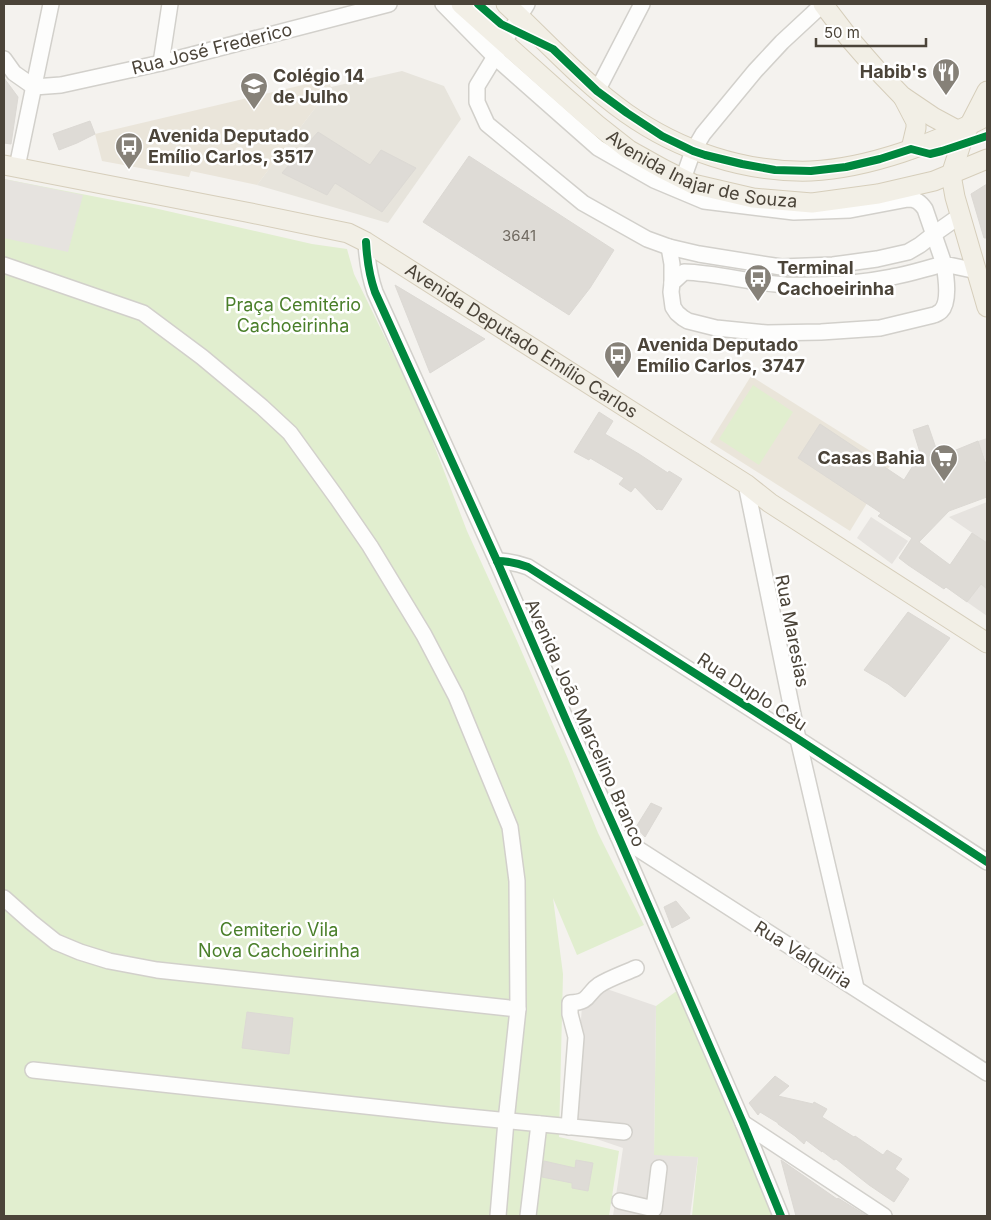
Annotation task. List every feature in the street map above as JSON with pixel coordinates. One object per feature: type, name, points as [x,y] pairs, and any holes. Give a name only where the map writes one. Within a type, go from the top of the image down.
[{"type":"main road","name":"Avenida Inajar de Souza","points":[[462,4],[500,50],[629,150],[693,184],[753,198],[812,203],[878,194],[934,182],[987,159]]},
{"type":"main road","name":"Avenida Inajar de Souza","points":[[506,4],[524,10],[598,91],[627,114],[662,136],[693,151],[742,164],[775,170],[811,171],[846,167],[911,149],[964,128],[987,116]]},
{"type":"main road","points":[[823,4],[849,38],[902,96],[933,117],[964,128]]},
{"type":"main road","points":[[987,91],[964,128],[951,175],[960,215],[987,307]]},
{"type":"main road","points":[[902,96],[916,122],[911,149]]},
{"type":"main road","name":"Avenida Deputado Emílio Carlos","points":[[11,166],[348,233],[366,242],[746,484],[770,503],[987,643]]},
{"type":"street","points":[[11,166],[34,87],[51,4]]},
{"type":"street","points":[[161,63],[170,4]]},
{"type":"street","name":"Rua José Frederico","points":[[34,87],[61,85],[161,63],[350,8],[389,4]]},
{"type":"street","points":[[443,4],[500,50],[598,148],[654,180],[704,201],[794,212],[850,210],[916,199],[925,209],[944,264],[947,285],[944,306],[940,312],[934,315],[880,328],[767,333],[716,328],[688,321],[677,313],[671,300],[672,264],[669,246]]},
{"type":"street","points":[[598,91],[642,4]]},
{"type":"street","points":[[683,179],[693,151],[703,134],[755,71],[782,42],[823,4]]},
{"type":"street","points":[[524,10],[477,86],[477,102],[487,124],[583,203],[647,239],[699,254],[781,267],[833,265],[908,252],[920,246],[960,215]]},
{"type":"street","points":[[4,59],[14,73],[34,87]]},
{"type":"street","name":"Avenida João Marcelino Branco","points":[[366,242],[370,278],[618,836],[743,1123],[781,1216]]},
{"type":"street","points":[[672,283],[684,272],[710,273],[755,282],[786,285],[826,285],[892,278],[944,264],[977,271]]},
{"type":"street","points":[[4,265],[143,313],[202,357],[290,432],[370,546],[424,635],[456,696],[510,827],[517,881],[518,1009],[498,1216]]},
{"type":"street","name":"Rua Maresias","points":[[746,484],[798,740],[856,988]]},
{"type":"street","name":"Rua Duplo Céu","points":[[496,561],[518,563],[528,567],[987,862]]},
{"type":"street","name":"Rua Valquiria","points":[[618,836],[987,1073]]},
{"type":"street","points":[[4,898],[56,942],[109,961],[158,970],[518,1009]]},
{"type":"street","points":[[569,1127],[576,1037],[570,1014],[570,1003],[579,1003],[586,999],[598,985],[636,968]]},
{"type":"street","points":[[33,1070],[624,1132]]},
{"type":"street","points":[[743,1123],[884,1216]]},
{"type":"street","points":[[528,1216],[539,1124]]},
{"type":"street","points":[[620,1201],[653,1213],[659,1168]]},
{"type":"shaded area","points":[[402,71],[444,86],[461,119],[388,223],[257,185],[331,87]]},
{"type":"shaded area","name":"Colégio 14 de Julho","points":[[328,79],[331,87],[257,185],[191,171],[189,177],[102,161],[95,134]]},
{"type":"shaded area","points":[[4,179],[83,195],[68,252],[4,238]]},
{"type":"shaded area","points":[[751,376],[891,464],[850,531],[710,442]]},
{"type":"shaded area","points":[[987,438],[987,464],[978,441]]},
{"type":"shaded area","points":[[987,502],[987,543],[949,517]]},
{"type":"shaded area","points":[[871,517],[908,541],[892,564],[857,538]]},
{"type":"shaded area","points":[[981,584],[987,589],[987,616],[967,602]]},
{"type":"shaded area","points":[[604,988],[656,1006],[654,1155],[698,1157],[690,1216],[613,1216],[623,1148],[573,1131],[582,1006]]},
{"type":"green space","name":"Cemiterio Vila Nova Cachoeirinha","points":[[4,179],[154,208],[312,244],[347,249],[354,274],[421,411],[467,531],[518,643],[598,833],[644,925],[577,955],[553,898],[563,974],[559,1137],[619,1151],[609,1216],[4,1216]]},
{"type":"green space","points":[[753,385],[793,412],[759,465],[719,439]]},
{"type":"green space","points":[[678,990],[772,1216],[692,1216],[698,1157],[654,1156],[656,1006]]},
{"type":"building","points":[[4,78],[18,97],[11,144],[4,143]]},
{"type":"building","points":[[90,121],[95,134],[59,150],[53,134]]},
{"type":"building","points":[[318,132],[370,165],[381,150],[416,168],[382,212],[335,183],[327,195],[282,173]]},
{"type":"building","points":[[469,156],[614,250],[590,288],[569,315],[423,222]]},
{"type":"building","points":[[987,184],[987,238],[984,238],[971,194]]},
{"type":"building","points":[[395,285],[485,339],[430,373]]},
{"type":"building","points":[[599,412],[613,421],[605,434],[668,473],[669,471],[682,479],[662,510],[657,510],[635,487],[631,492],[619,484],[624,478],[590,458],[589,460],[574,452]]},
{"type":"building","points":[[820,424],[904,480],[914,464],[923,462],[913,430],[928,425],[939,457],[978,441],[987,467],[987,497],[949,511],[919,542],[950,565],[972,533],[987,543],[987,589],[981,584],[967,602],[946,587],[944,589],[899,558],[912,538],[878,516],[881,513],[798,458]]},
{"type":"building","points":[[908,612],[950,638],[905,697],[888,684],[864,670]]},
{"type":"building","points":[[651,803],[662,808],[645,837],[636,827]]},
{"type":"building","points":[[676,901],[690,918],[672,928],[664,907]]},
{"type":"building","points":[[247,1012],[293,1018],[289,1054],[242,1048]]},
{"type":"building","points":[[775,1076],[789,1086],[778,1096],[813,1104],[814,1102],[827,1109],[822,1117],[883,1155],[887,1150],[902,1159],[895,1169],[909,1179],[894,1202],[836,1159],[834,1160],[806,1140],[804,1144],[778,1123],[760,1112],[758,1115],[749,1103]]},
{"type":"building","points":[[576,1160],[593,1163],[588,1191],[572,1188],[572,1183],[542,1177],[544,1161],[575,1168]]},
{"type":"building","points":[[781,1160],[837,1199],[867,1216],[796,1216]]},
{"type":"cycle path","points":[[478,4],[501,24],[553,49],[597,91],[627,113],[662,136],[705,155],[775,170],[811,171],[846,167],[911,149],[930,154],[987,136]]},
{"type":"cycle path","points":[[366,242],[371,280],[375,292],[497,561],[618,836],[743,1123],[781,1216]]},
{"type":"cycle path","points":[[497,561],[512,562],[528,567],[987,862]]},
{"type":"place","name":"Habib's","points":[[946,96]]},
{"type":"place","name":"Colégio 14 de Julho","points":[[254,110]]},
{"type":"place","name":"Avenida Deputado Emílio Carlos, 3517","points":[[129,170]]},
{"type":"place","name":"Terminal Cachoeirinha","points":[[758,302]]},
{"type":"place","name":"Avenida Deputado Emílio Carlos, 3747","points":[[618,379]]},
{"type":"place","name":"Casas Bahia","points":[[944,482]]},
{"type":"park label","name":"Praça Cemitério Cachoeirinha","points":[[293,315]]}]
